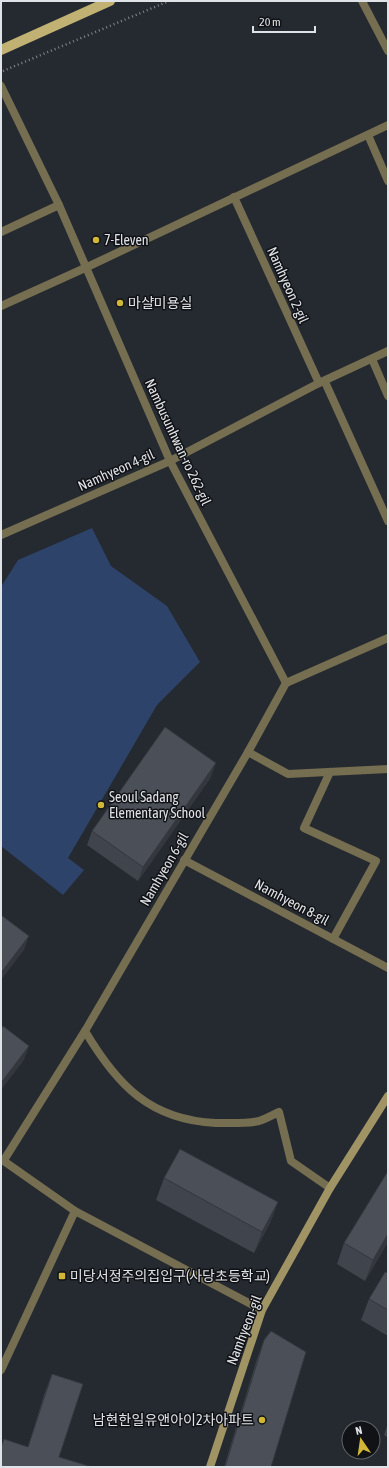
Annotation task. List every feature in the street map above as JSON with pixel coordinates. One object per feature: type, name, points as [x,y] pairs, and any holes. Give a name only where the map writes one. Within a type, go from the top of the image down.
[{"type":"main road","points":[[1,50],[110,1]]},
{"type":"street","points":[[362,1],[388,51]]},
{"type":"street","name":"Nambusunhwan-ro 262-gil","points":[[1,86],[59,205],[85,268],[170,461],[286,684]]},
{"type":"street","points":[[1,306],[388,125]]},
{"type":"street","points":[[368,135],[388,181]]},
{"type":"street","name":"Namhyeon 2-gil","points":[[234,197],[322,383]]},
{"type":"street","points":[[1,232],[59,205]]},
{"type":"street","name":"Namhyeon 4-gil","points":[[1,535],[170,461],[322,383],[388,352]]},
{"type":"street","points":[[372,359],[388,396]]},
{"type":"street","points":[[322,383],[388,521]]},
{"type":"street","points":[[286,684],[388,638]]},
{"type":"street","name":"Namhyeon 6-gil","points":[[2,1161],[85,1031],[248,752],[286,684]]},
{"type":"street","points":[[248,752],[288,774],[388,769]]},
{"type":"street","points":[[330,772],[304,828],[376,861],[333,939]]},
{"type":"street","name":"Namhyeon 8-gil","points":[[184,860],[388,968]]},
{"type":"street","points":[[85,1031],[119,1079],[141,1098],[166,1114],[192,1121],[233,1123],[258,1121],[279,1112],[291,1162],[330,1188]]},
{"type":"street","name":"Namhyeon-gil","points":[[210,1467],[262,1310],[330,1188],[388,1096]]},
{"type":"street","points":[[2,1161],[75,1211],[262,1310]]},
{"type":"street","points":[[1,1370],[75,1211]]},
{"type":"path","points":[[1,72],[169,1]]},
{"type":"shaded area","points":[[92,528],[111,566],[167,606],[200,662],[157,705],[68,858],[84,870],[63,895],[1,846],[1,587],[18,560]]},
{"type":"building","points":[[165,727],[216,763],[143,867],[92,831]]},
{"type":"building","points":[[1,915],[29,936],[1,973]]},
{"type":"building","points":[[3,1026],[29,1046],[1,1083],[1,1029]]},
{"type":"building","points":[[180,1149],[278,1202],[262,1232],[164,1178]]},
{"type":"building","points":[[388,1171],[388,1234],[373,1260],[344,1243]]},
{"type":"building","points":[[385,1272],[388,1273],[388,1310],[369,1299]]},
{"type":"building","name":"남현한일유앤아이2차아파트","points":[[271,1331],[306,1352],[271,1467],[225,1467],[264,1340]]},
{"type":"building","points":[[52,1374],[83,1384],[59,1457],[92,1467],[1,1467],[1,1447],[4,1439],[28,1447]]},
{"type":"place","name":"7-Eleven","points":[[96,240]]},
{"type":"place","name":"마샬미용실","points":[[120,303]]},
{"type":"place","name":"Seoul Sadang Elementary School","points":[[101,805]]},
{"type":"place","name":"미당서정주의집입구(사당초등학교)","points":[[62,1276]]},
{"type":"place","name":"남현한일유앤아이2차아파트","points":[[262,1420]]}]
